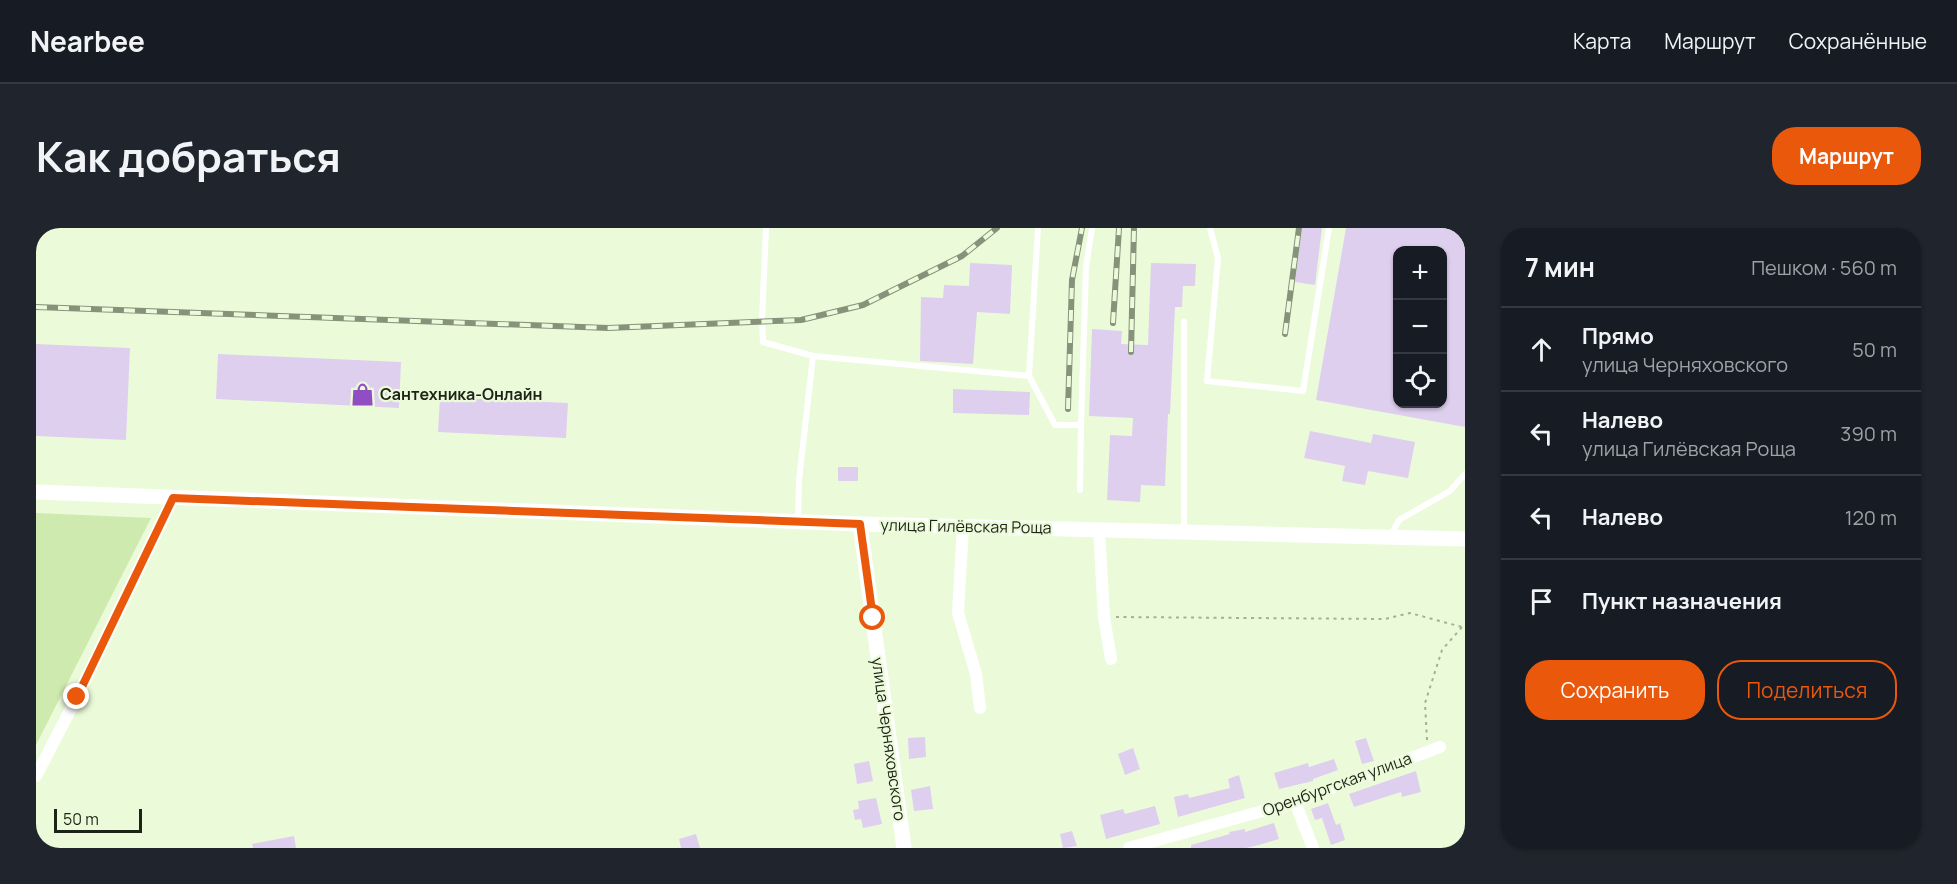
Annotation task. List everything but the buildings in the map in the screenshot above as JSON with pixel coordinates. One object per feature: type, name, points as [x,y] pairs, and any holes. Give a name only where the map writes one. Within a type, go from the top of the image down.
[{"type":"street","name":"улица Гилёвская Роща","points":[[36,492],[860,524],[1465,539]]},
{"type":"street","points":[[36,776],[77,697],[173,498]]},
{"type":"street","name":"улица Черняховского","points":[[860,524],[904,848]]},
{"type":"street","points":[[963,526],[958,613],[976,674],[980,708]]},
{"type":"street","points":[[1099,530],[1104,616],[1111,659]]},
{"type":"street","name":"Оренбургская улица","points":[[1129,848],[1295,802],[1434,749]]},
{"type":"street","points":[[1295,802],[1313,848]]},
{"type":"lane","points":[[766,228],[763,342],[813,356],[1029,376]]},
{"type":"lane","points":[[1038,228],[1029,376],[1055,425],[1081,425]]},
{"type":"lane","points":[[1080,490],[1086,267],[1092,228]]},
{"type":"lane","points":[[1210,228],[1218,258],[1207,381],[1303,391],[1329,228]]},
{"type":"lane","points":[[1184,322],[1184,532]]},
{"type":"lane","points":[[798,520],[799,480],[813,356]]},
{"type":"lane","points":[[1389,537],[1399,520],[1450,492],[1465,474]]},
{"type":"path","points":[[1104,616],[1385,619],[1410,614],[1463,626],[1442,650],[1425,703],[1434,749]]},
{"type":"green space","points":[[36,513],[151,518],[36,745]]},
{"type":"railway","points":[[36,307],[608,328],[801,320],[863,305],[962,256],[997,228]]},
{"type":"railway","points":[[1068,409],[1072,280],[1082,228]]},
{"type":"railway","points":[[1113,323],[1119,228]]},
{"type":"railway","points":[[1131,352],[1134,228]]},
{"type":"railway","points":[[1285,334],[1299,228]]},
{"type":"place","name":"Сантехника-Онлайн","points":[[362,394]]},
{"type":"route","points":[[77,697],[173,498],[860,524],[873,618]]}]
